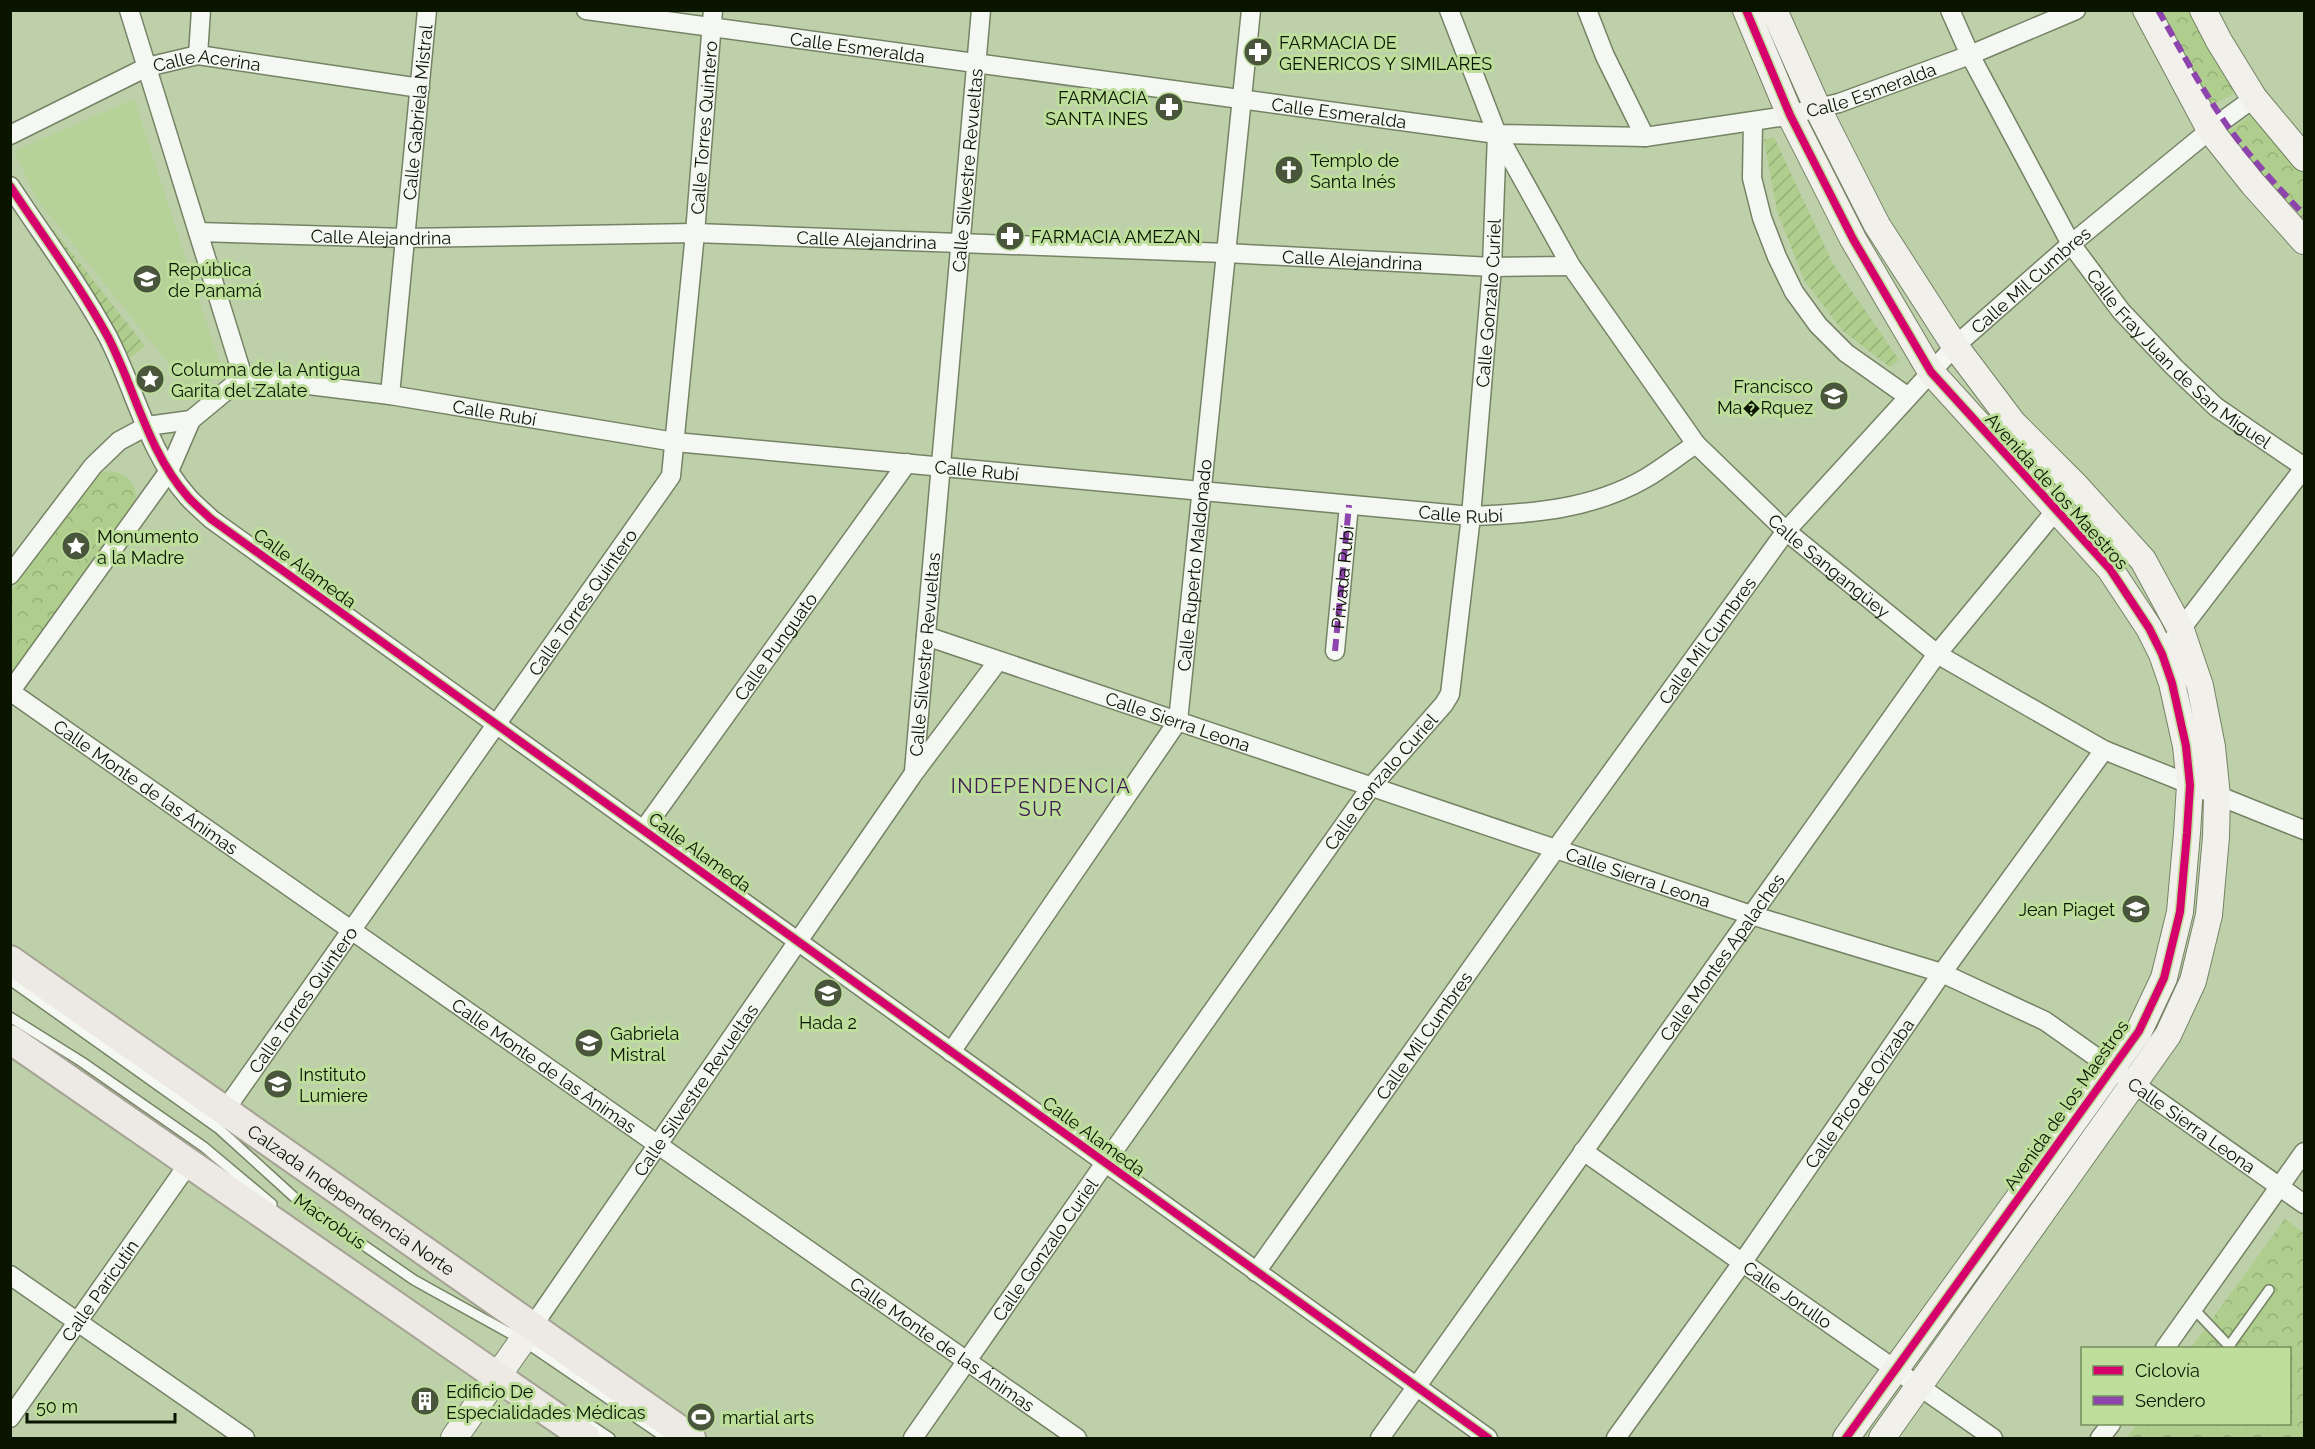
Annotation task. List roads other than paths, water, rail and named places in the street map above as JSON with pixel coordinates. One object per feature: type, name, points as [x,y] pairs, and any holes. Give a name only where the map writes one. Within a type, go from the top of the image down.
[{"type":"main road","name":"Calzada Independencia Norte","points":[[10,960],[225,1110],[527,1333],[691,1438]]},
{"type":"main road","points":[[10,1039],[189,1163],[503,1368],[584,1428]]},
{"type":"street","points":[[11,692],[169,471],[191,420],[243,376],[129,10]]},
{"type":"street","points":[[198,55],[201,10]]},
{"type":"street","name":"Calle Gabriela Mistral","points":[[390,395],[427,10]]},
{"type":"street","name":"Calle Esmeralda","points":[[586,10],[712,19],[976,63],[1497,134],[1645,137],[1753,122],[1839,103],[1970,55],[2076,10]]},
{"type":"street","name":"Calle Silvestre Revueltas","points":[[527,1333],[914,772],[981,10]]},
{"type":"street","name":"Calle Ruperto Maldonado","points":[[951,1052],[1178,722],[1251,10]]},
{"type":"street","name":"Calle Gonzalo Curiel","points":[[913,1438],[1371,787],[1444,704],[1450,694],[1471,516],[1492,267],[1497,134],[1449,10]]},
{"type":"street","points":[[1587,10],[1605,56],[1645,137]]},
{"type":"street","name":"Avenida de los Maestros","points":[[1746,10],[1790,115],[1853,239],[1931,372],[2110,569],[2149,628],[2162,654],[2172,683],[2186,746],[2190,785],[2180,912],[2164,978],[2139,1031],[1846,1438]]},
{"type":"street","name":"Avenida de los Maestros","points":[[1774,10],[1818,109],[1877,225],[1954,346],[2013,423],[2076,486],[2143,560],[2181,630],[2200,686],[2212,747],[2217,796],[2209,915],[2193,981],[2168,1035],[1882,1438]]},
{"type":"street","name":"Calle Fray Juan de San Miguel","points":[[1950,10],[1970,55],[2071,244],[2121,311],[2216,407],[2304,468]]},
{"type":"street","points":[[2146,10],[2210,130],[2253,184],[2304,241]]},
{"type":"street","points":[[2204,10],[2219,41],[2254,98],[2304,158]]},
{"type":"street","name":"Calle Torres Quintero","points":[[225,1110],[671,476],[695,233],[712,19]]},
{"type":"street","name":"Calle Acerina","points":[[10,135],[147,67],[198,55],[420,88]]},
{"type":"street","name":"Calle Mil Cumbres","points":[[1256,1272],[1555,850],[1786,531],[1954,346],[2071,244],[2210,130],[2254,98]]},
{"type":"street","points":[[1753,122],[1752,178],[1762,218],[1794,292],[1818,325],[1846,353],[1907,396]]},
{"type":"street","name":"Calle Sangangüey","points":[[1497,134],[1571,266],[1696,444],[1786,531],[1937,654],[2104,750],[2217,796],[2302,825]]},
{"type":"street","name":"Calle Alameda","points":[[10,186],[81,292],[108,338],[169,471],[188,497],[211,519],[1488,1438]]},
{"type":"street","name":"Calle Alejandrina","points":[[198,232],[405,238],[695,233],[1226,253],[1492,267],[1571,266]]},
{"type":"street","name":"Calle Rubí","points":[[243,376],[390,395],[675,442],[1471,516],[1531,514],[1587,503],[1645,479],[1696,444]]},
{"type":"street","points":[[10,575],[93,466],[119,441],[147,426],[191,420]]},
{"type":"street","name":"Calle Punguato","points":[[644,830],[906,464]]},
{"type":"street","points":[[2162,654],[2304,468]]},
{"type":"street","name":"Calle Montes Apalaches","points":[[1380,1438],[1937,654],[2076,486]]},
{"type":"street","name":"Privada Rubí","points":[[1335,651],[1349,505]]},
{"type":"street","name":"Calle Sierra Leona","points":[[926,636],[1555,850],[1751,915],[1942,973],[2045,1021],[2304,1204]]},
{"type":"street","points":[[914,772],[998,661]]},
{"type":"street","name":"Calle Monte de las Ánimas","points":[[11,692],[1077,1438]]},
{"type":"street","name":"Calle Pico de Orizaba","points":[[1616,1438],[1742,1263],[1942,973],[2104,750]]},
{"type":"street","name":"Calle Jorullo","points":[[1583,1151],[1993,1438]]},
{"type":"street","points":[[2166,1347],[2304,1152]]},
{"type":"street","name":"Calle Paricutín","points":[[10,1418],[189,1163]]},
{"type":"street","points":[[10,1275],[245,1438]]},
{"type":"street","points":[[454,1438],[527,1333]]},
{"type":"street","points":[[2100,1438],[2110,1425]]},
{"type":"lane","name":"Macrobús","points":[[10,980],[218,1128],[303,1203],[414,1280],[496,1323],[527,1333],[666,1438]]},
{"type":"lane","name":"Macrobús","points":[[10,1017],[82,1062],[204,1147],[278,1209]]},
{"type":"lane","points":[[2193,1308],[2230,1347],[2269,1290]]},
{"type":"lane","points":[[584,1428],[610,1438]]},
{"type":"place","name":"FARMACIA DE GENERICOS Y SIMILARES","points":[[1258,52]]},
{"type":"place","name":"FARMACIA SANTA INES","points":[[1169,107]]},
{"type":"place","name":"Templo de Santa Inés","points":[[1289,170]]},
{"type":"place","name":"FARMACIA AMEZAN","points":[[1010,236]]},
{"type":"place","name":"República de Panamá","points":[[147,279]]},
{"type":"place","name":"Columna de la Antigua Garita del Zalate","points":[[150,379]]},
{"type":"place","name":"Francisco Ma�Rquez","points":[[1834,396]]},
{"type":"place","name":"Monumento a la Madre","points":[[76,546]]},
{"type":"place","name":"Jean Piaget","points":[[2136,909]]},
{"type":"place","name":"Hada 2","points":[[828,993]]},
{"type":"place","name":"Gabriela Mistral","points":[[589,1043]]},
{"type":"place","name":"Instituto Lumiere","points":[[278,1084]]},
{"type":"place","name":"Edificio De Especialidades Médicas","points":[[425,1401]]},
{"type":"place","name":"martial arts","points":[[701,1417]]},
{"type":"district","name":"INDEPENDENCIA SUR","points":[[1041,798]]}]
